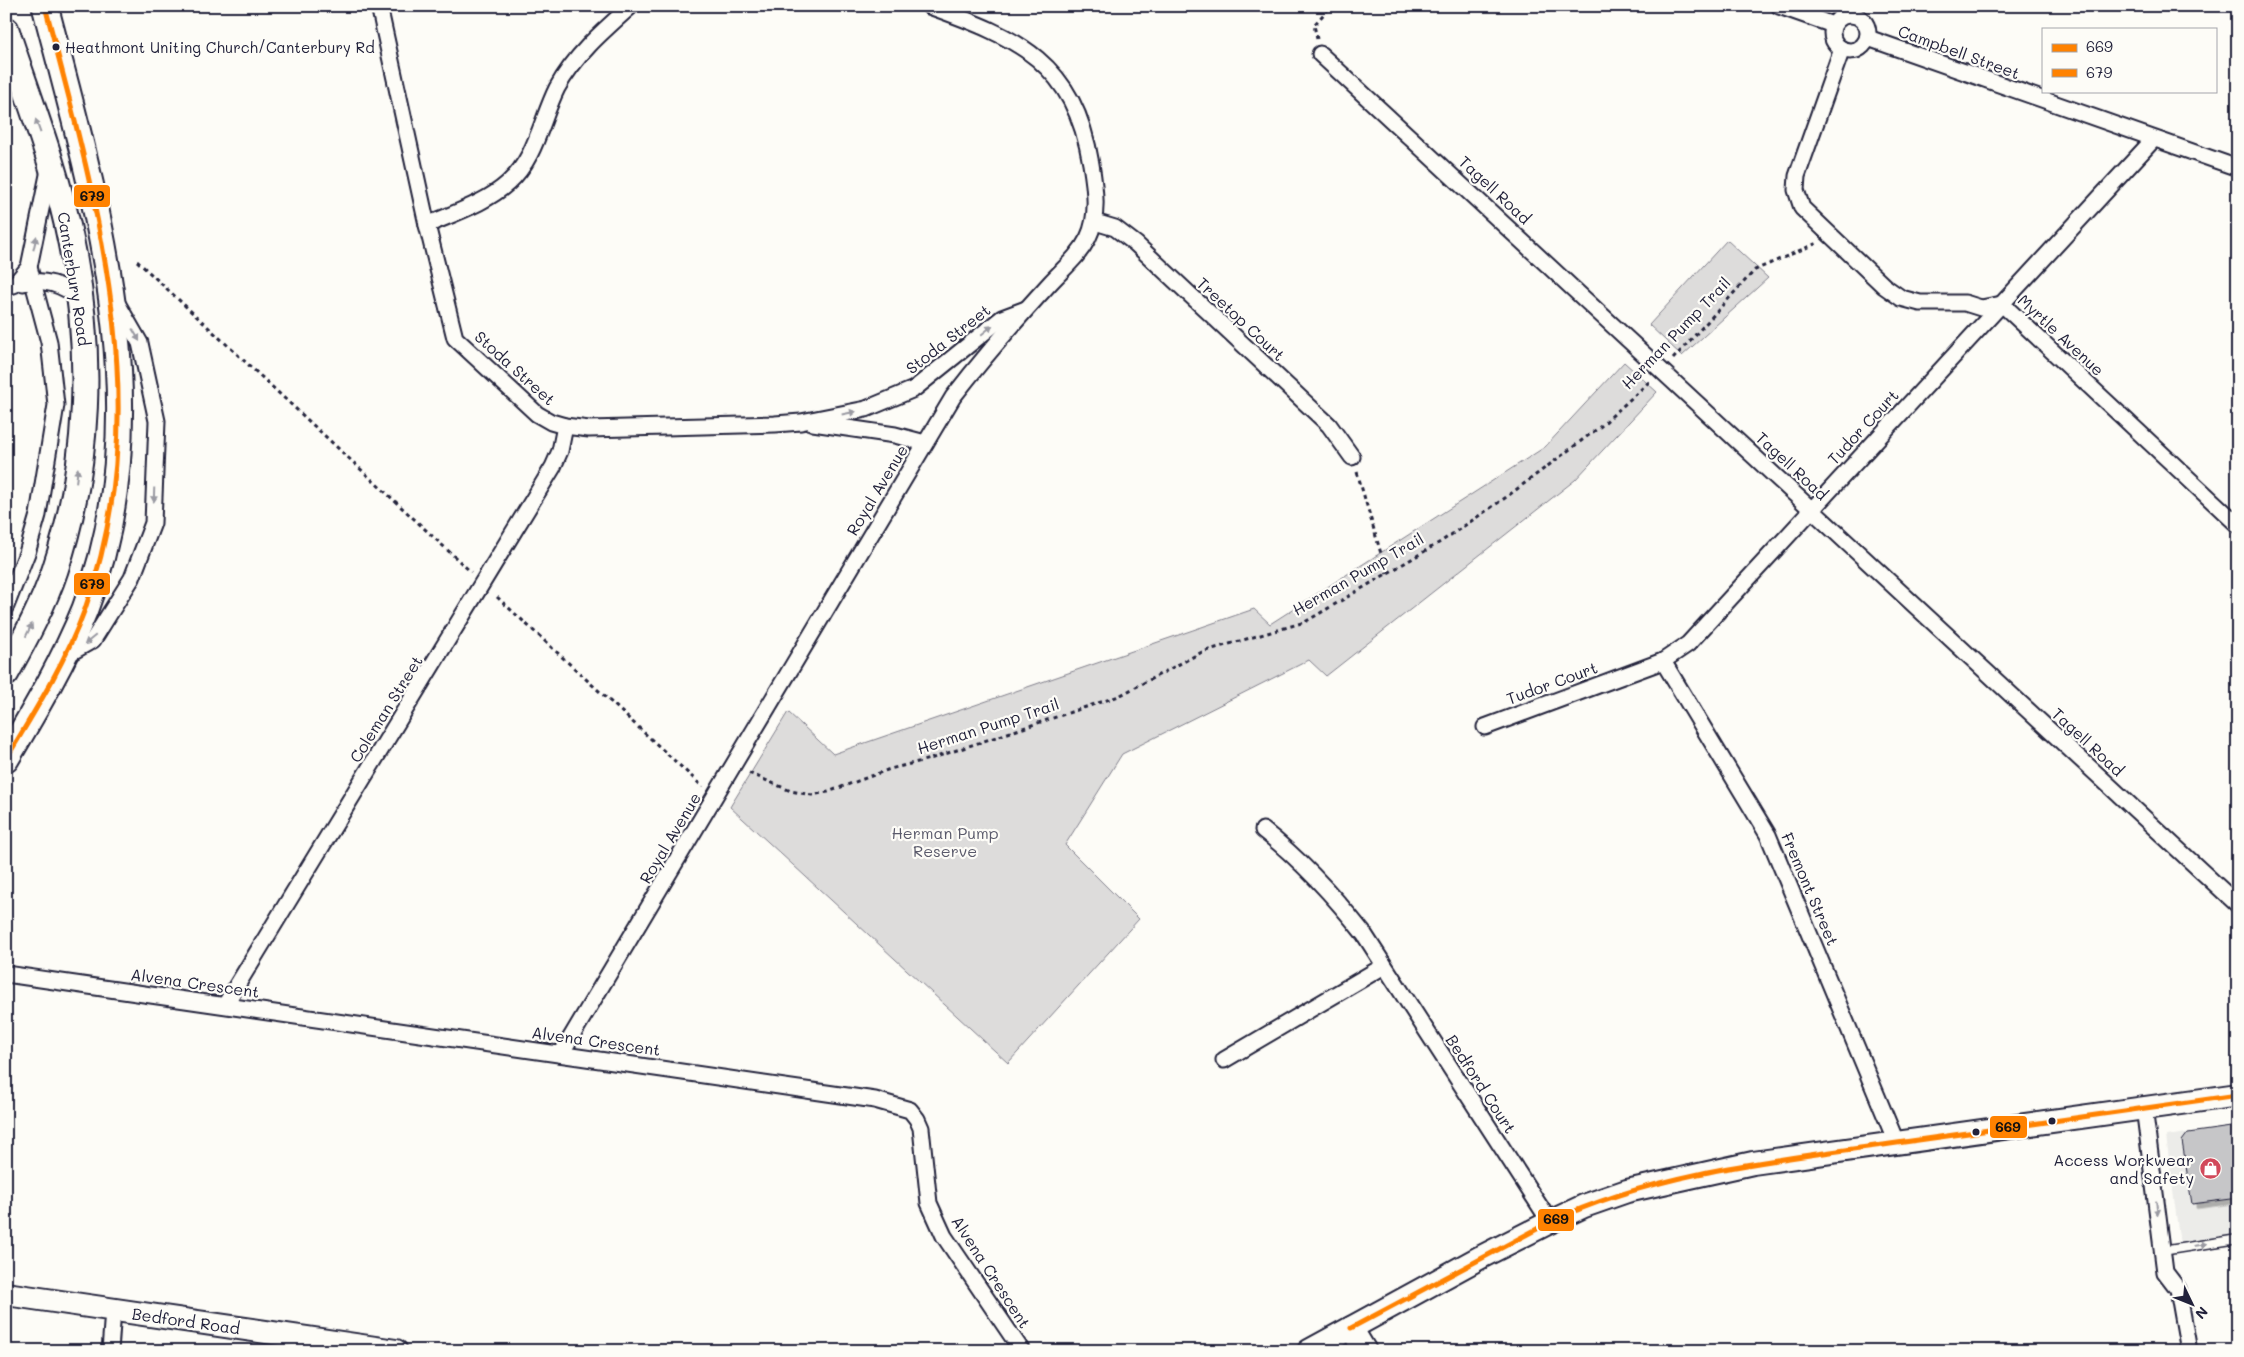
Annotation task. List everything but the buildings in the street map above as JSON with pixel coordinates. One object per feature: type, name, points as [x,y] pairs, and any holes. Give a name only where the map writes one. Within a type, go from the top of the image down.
[{"type":"main road","name":"Canterbury Road","points":[[6,759],[61,658],[85,609],[113,506],[119,461],[120,381],[111,293],[80,140],[45,6]]},
{"type":"main road","name":"Canterbury Road","points":[[6,30],[51,162],[71,243],[80,298],[86,379],[77,481],[71,514],[54,572],[44,598],[6,673]]},
{"type":"main road","points":[[1309,1351],[1481,1256],[1584,1206],[1627,1191],[1753,1163],[2238,1095]]},
{"type":"main road","name":"Bedford Road","points":[[6,1294],[396,1351]]},
{"type":"main road","points":[[1351,1328],[1365,1351]]},
{"type":"street","name":"Stoda Street","points":[[379,6],[427,225],[455,338],[537,414],[551,422],[590,429],[801,422],[866,409],[914,389],[1002,318],[1030,307]]},
{"type":"street","points":[[427,225],[480,202],[508,183],[527,160],[558,88],[586,46],[631,6]]},
{"type":"street","name":"Royal Avenue","points":[[561,1054],[953,397],[974,369],[1081,250],[1095,222],[1093,176],[1086,135],[1072,101],[1057,76],[1040,60],[1012,41],[966,19],[929,6]]},
{"type":"street","points":[[1779,6],[1833,25]]},
{"type":"street","points":[[1857,10],[1867,26],[1868,38],[1860,48],[1848,51],[1842,49],[1834,42],[1832,36],[1833,25],[1844,15],[1857,10]]},
{"type":"street","name":"Campbell Street","points":[[1868,38],[2153,140],[2238,168]]},
{"type":"street","name":"Myrtle Avenue","points":[[1842,49],[1798,176],[1796,190],[1802,208],[1884,286],[1901,298],[1920,303],[1965,303],[1981,308],[2002,304],[2238,525]]},
{"type":"street","name":"Tagell Road","points":[[1320,54],[1812,508],[2238,905]]},
{"type":"street","name":"Tudor Court","points":[[1485,727],[1664,661],[1688,644],[2153,140]]},
{"type":"street","points":[[6,606],[28,553],[38,514],[56,405],[49,342],[31,274],[51,162]]},
{"type":"street","name":"Treetop Court","points":[[1095,222],[1115,228],[1136,244],[1329,424],[1352,457]]},
{"type":"street","points":[[10,286],[31,274]]},
{"type":"street","points":[[31,274],[58,285],[80,298]]},
{"type":"street","points":[[61,658],[93,640],[132,578],[153,523],[157,421],[140,343],[111,293]]},
{"type":"street","name":"Stoda Street","points":[[801,422],[895,435],[925,443]]},
{"type":"street","name":"Coleman Street","points":[[225,1005],[553,467],[560,451],[565,426]]},
{"type":"street","name":"Fremont Street","points":[[1664,661],[1768,835],[1897,1144]]},
{"type":"street","name":"Bedford Court","points":[[1263,830],[1284,847],[1339,902],[1364,934],[1550,1222]]},
{"type":"street","points":[[1224,1060],[1384,966]]},
{"type":"street","name":"Alvena Crescent","points":[[6,974],[876,1100],[910,1110],[921,1128],[929,1203],[944,1236],[1022,1351]]},
{"type":"street","points":[[2144,1108],[2165,1272],[2178,1289],[2190,1351]]},
{"type":"street","points":[[110,1351],[113,1310]]},
{"type":"lane","points":[[2162,1251],[2238,1240]]},
{"type":"path","points":[[1320,54],[1314,25],[1331,6]]},
{"type":"path","name":"Herman Pump Trail","points":[[733,766],[792,791],[812,795],[828,792],[890,769],[930,759],[1119,696],[1202,652],[1305,622],[1442,541],[1505,498],[1601,426],[1663,370],[1755,270],[1831,237]]},
{"type":"path","points":[[137,260],[471,573]]},
{"type":"path","points":[[1352,457],[1387,574]]},
{"type":"path","points":[[497,597],[707,790]]},
{"type":"shaded area","points":[[2238,1126],[2238,1245],[2181,1253],[2166,1136]]},
{"type":"green space","points":[[1727,240],[1768,278],[1682,356],[1649,325]]},
{"type":"green space","name":"Herman Pump Reserve","points":[[1624,362],[1657,392],[1575,480],[1326,676],[1309,660],[1122,754],[1065,845],[1139,919],[1008,1063],[730,807],[788,712],[833,754],[1254,609],[1270,624],[1545,447]]},
{"type":"transit line","name":"679","points":[[6,759],[59,667],[85,609],[106,533],[116,457],[118,382],[111,306],[99,231],[83,155],[45,6]]},
{"type":"transit line","name":"669","points":[[1351,1328],[1550,1222],[1590,1205],[1632,1191],[1717,1170],[1803,1156],[2238,1095]]},
{"type":"place","name":"Heathmont Uniting Church/Canterbury Rd","points":[[56,47]]},
{"type":"place","name":"Access Workwear and Safety","points":[[2210,1169]]}]
